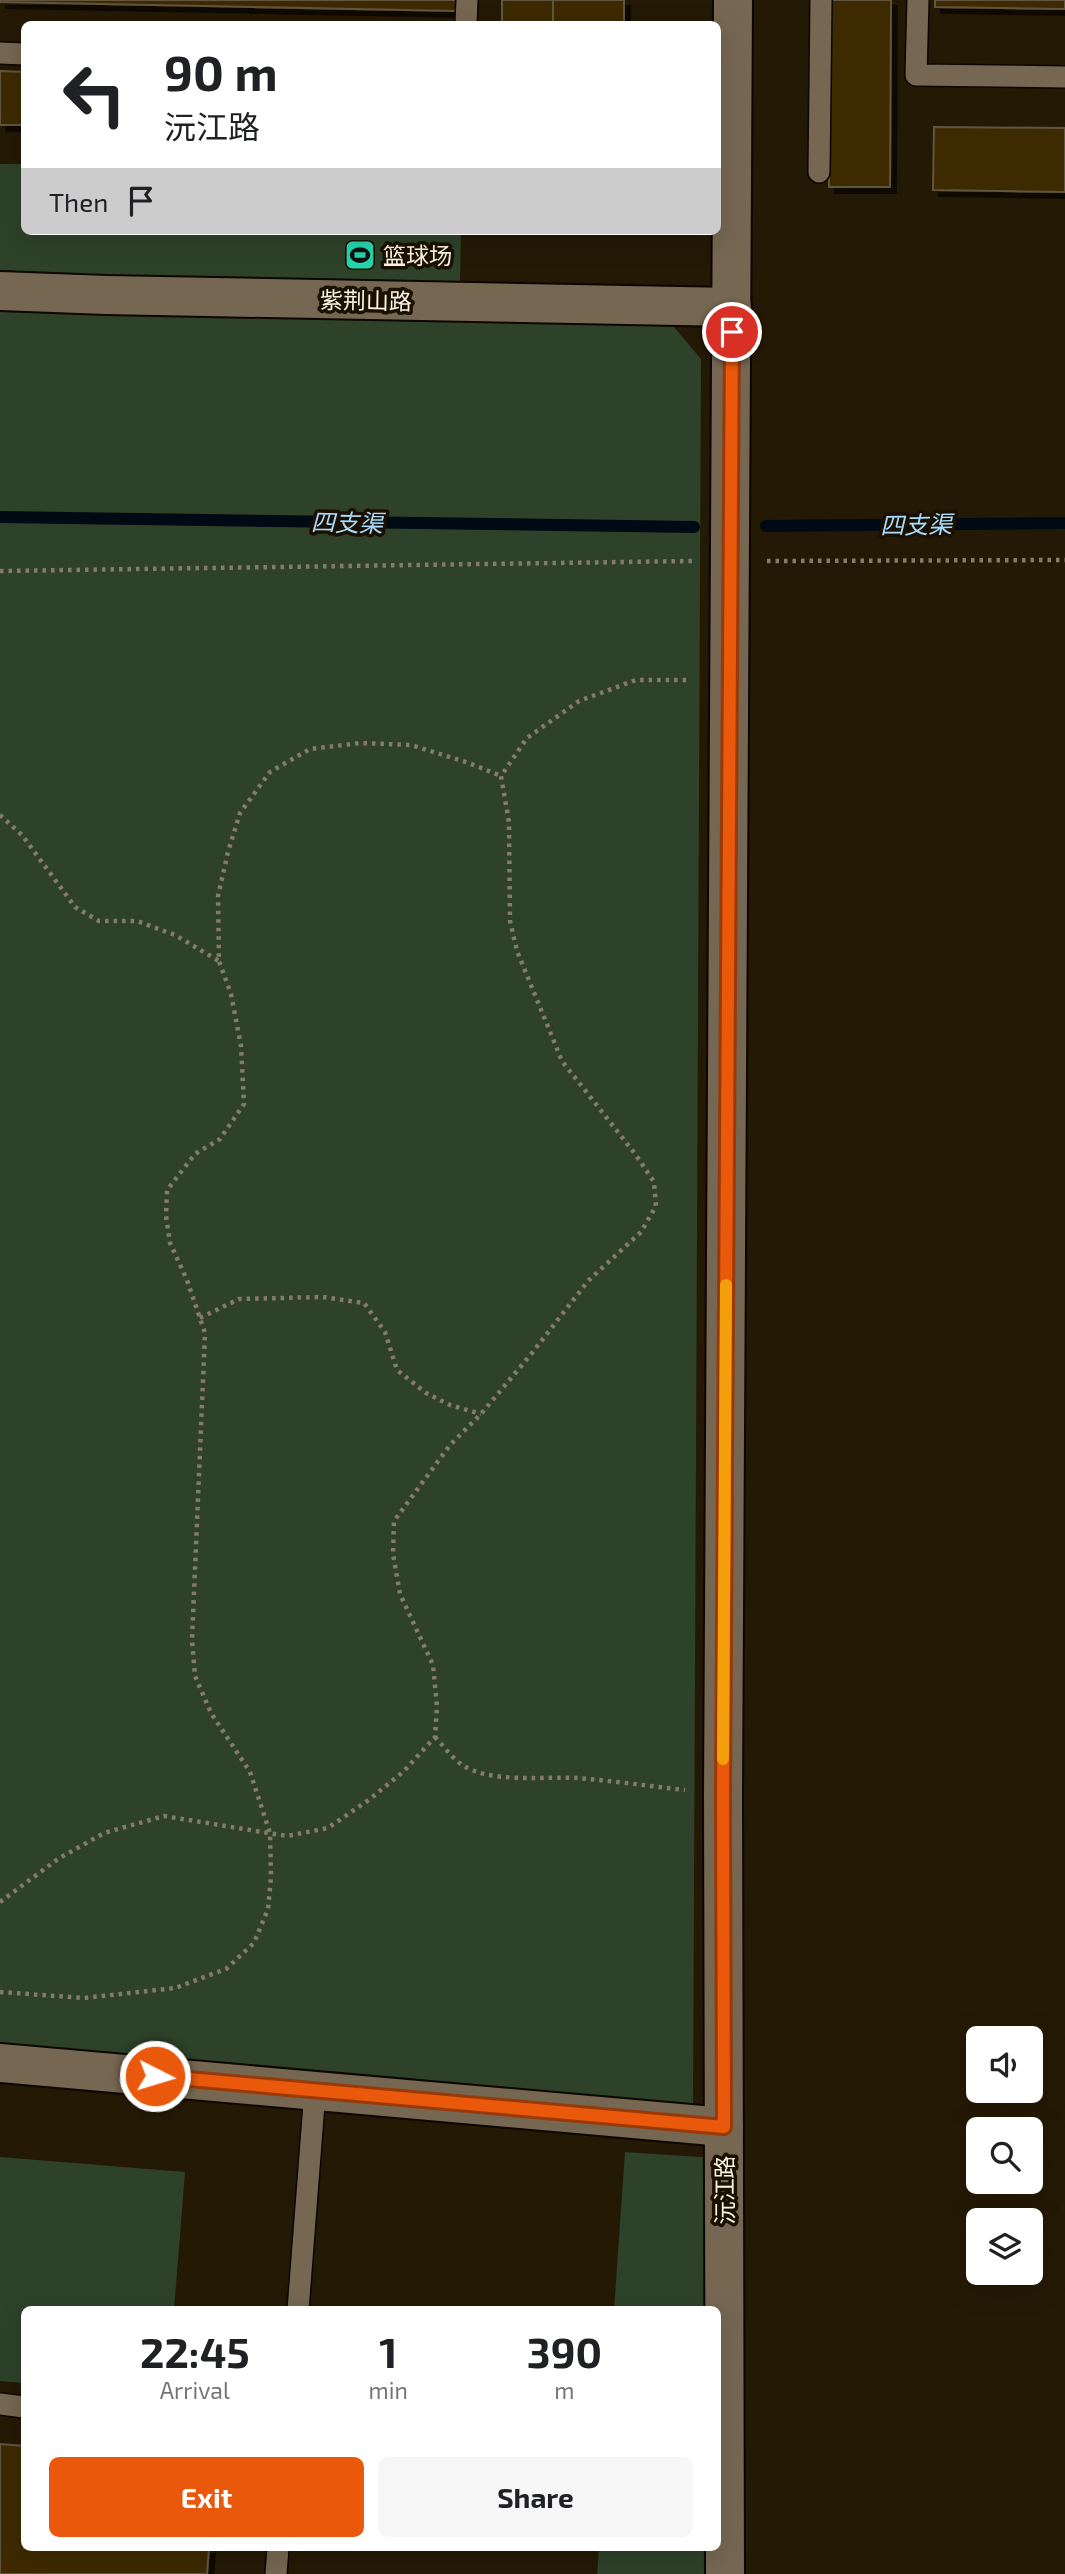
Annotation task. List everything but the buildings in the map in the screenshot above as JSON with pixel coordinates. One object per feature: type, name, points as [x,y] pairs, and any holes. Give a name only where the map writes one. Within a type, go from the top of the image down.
[{"type":"street","name":"沅江路","points":[[725,2574],[723,1794],[733,0]]},
{"type":"street","name":"紫荆山路","points":[[0,291],[732,307]]},
{"type":"street","points":[[0,2063],[724,2127]]},
{"type":"lane","points":[[466,21],[467,0]]},
{"type":"lane","points":[[820,172],[821,0]]},
{"type":"lane","points":[[918,0],[916,75],[1065,77]]},
{"type":"lane","points":[[0,53],[21,54]]},
{"type":"lane","points":[[298,2306],[315,2091]]},
{"type":"lane","points":[[0,2404],[21,2407]]},
{"type":"lane","points":[[276,2574],[278,2551]]},
{"type":"path","points":[[0,571],[730,561],[1065,560]]},
{"type":"path","points":[[0,1902],[58,1859],[104,1833],[164,1816],[287,1836],[328,1828],[404,1771],[435,1737],[437,1706],[433,1665],[400,1594],[393,1554],[394,1521],[450,1445],[481,1414],[588,1281],[642,1232],[656,1206],[654,1182],[607,1115],[562,1061],[517,951],[510,921],[509,822],[501,776],[527,738],[579,701],[636,680],[730,679]]},
{"type":"path","points":[[0,1992],[84,1998],[174,1988],[226,1969],[254,1943],[268,1909],[271,1877],[270,1833],[250,1772],[211,1713],[195,1676],[192,1640],[205,1334],[187,1280],[170,1243],[166,1216],[167,1190],[195,1154],[220,1139],[244,1104],[242,1046],[231,994],[219,961],[218,896],[240,813],[270,772],[310,749],[360,743],[411,745],[501,776]]},
{"type":"path","points":[[0,815],[22,835],[75,907],[99,921],[137,921],[174,935],[219,961]]},
{"type":"path","points":[[200,1318],[239,1299],[324,1297],[364,1303],[385,1332],[397,1370],[426,1393],[450,1405],[481,1414]]},
{"type":"path","points":[[435,1737],[462,1765],[489,1774],[520,1778],[579,1778],[723,1794]]},
{"type":"green space","points":[[0,164],[21,164],[21,235],[461,235],[460,283],[79,275],[0,270]]},
{"type":"green space","points":[[0,296],[674,327],[701,359],[693,2106],[0,2043]]},
{"type":"green space","points":[[625,2152],[716,2158],[716,2306],[614,2306]]},
{"type":"green space","points":[[0,2157],[185,2172],[174,2306],[21,2306],[21,2383],[0,2381]]},
{"type":"green space","points":[[599,2551],[716,2551],[716,2574],[597,2574]]},
{"type":"waterway","name":"四支渠","points":[[0,517],[694,527]]},
{"type":"waterway","name":"四支渠","points":[[766,526],[1065,523]]},
{"type":"slow traffic","points":[[723,1759],[726,1285]]},
{"type":"place","name":"篮球场","points":[[360,255]]},
{"type":"route","points":[[155,2076],[724,2127],[723,1794],[732,332]]}]
